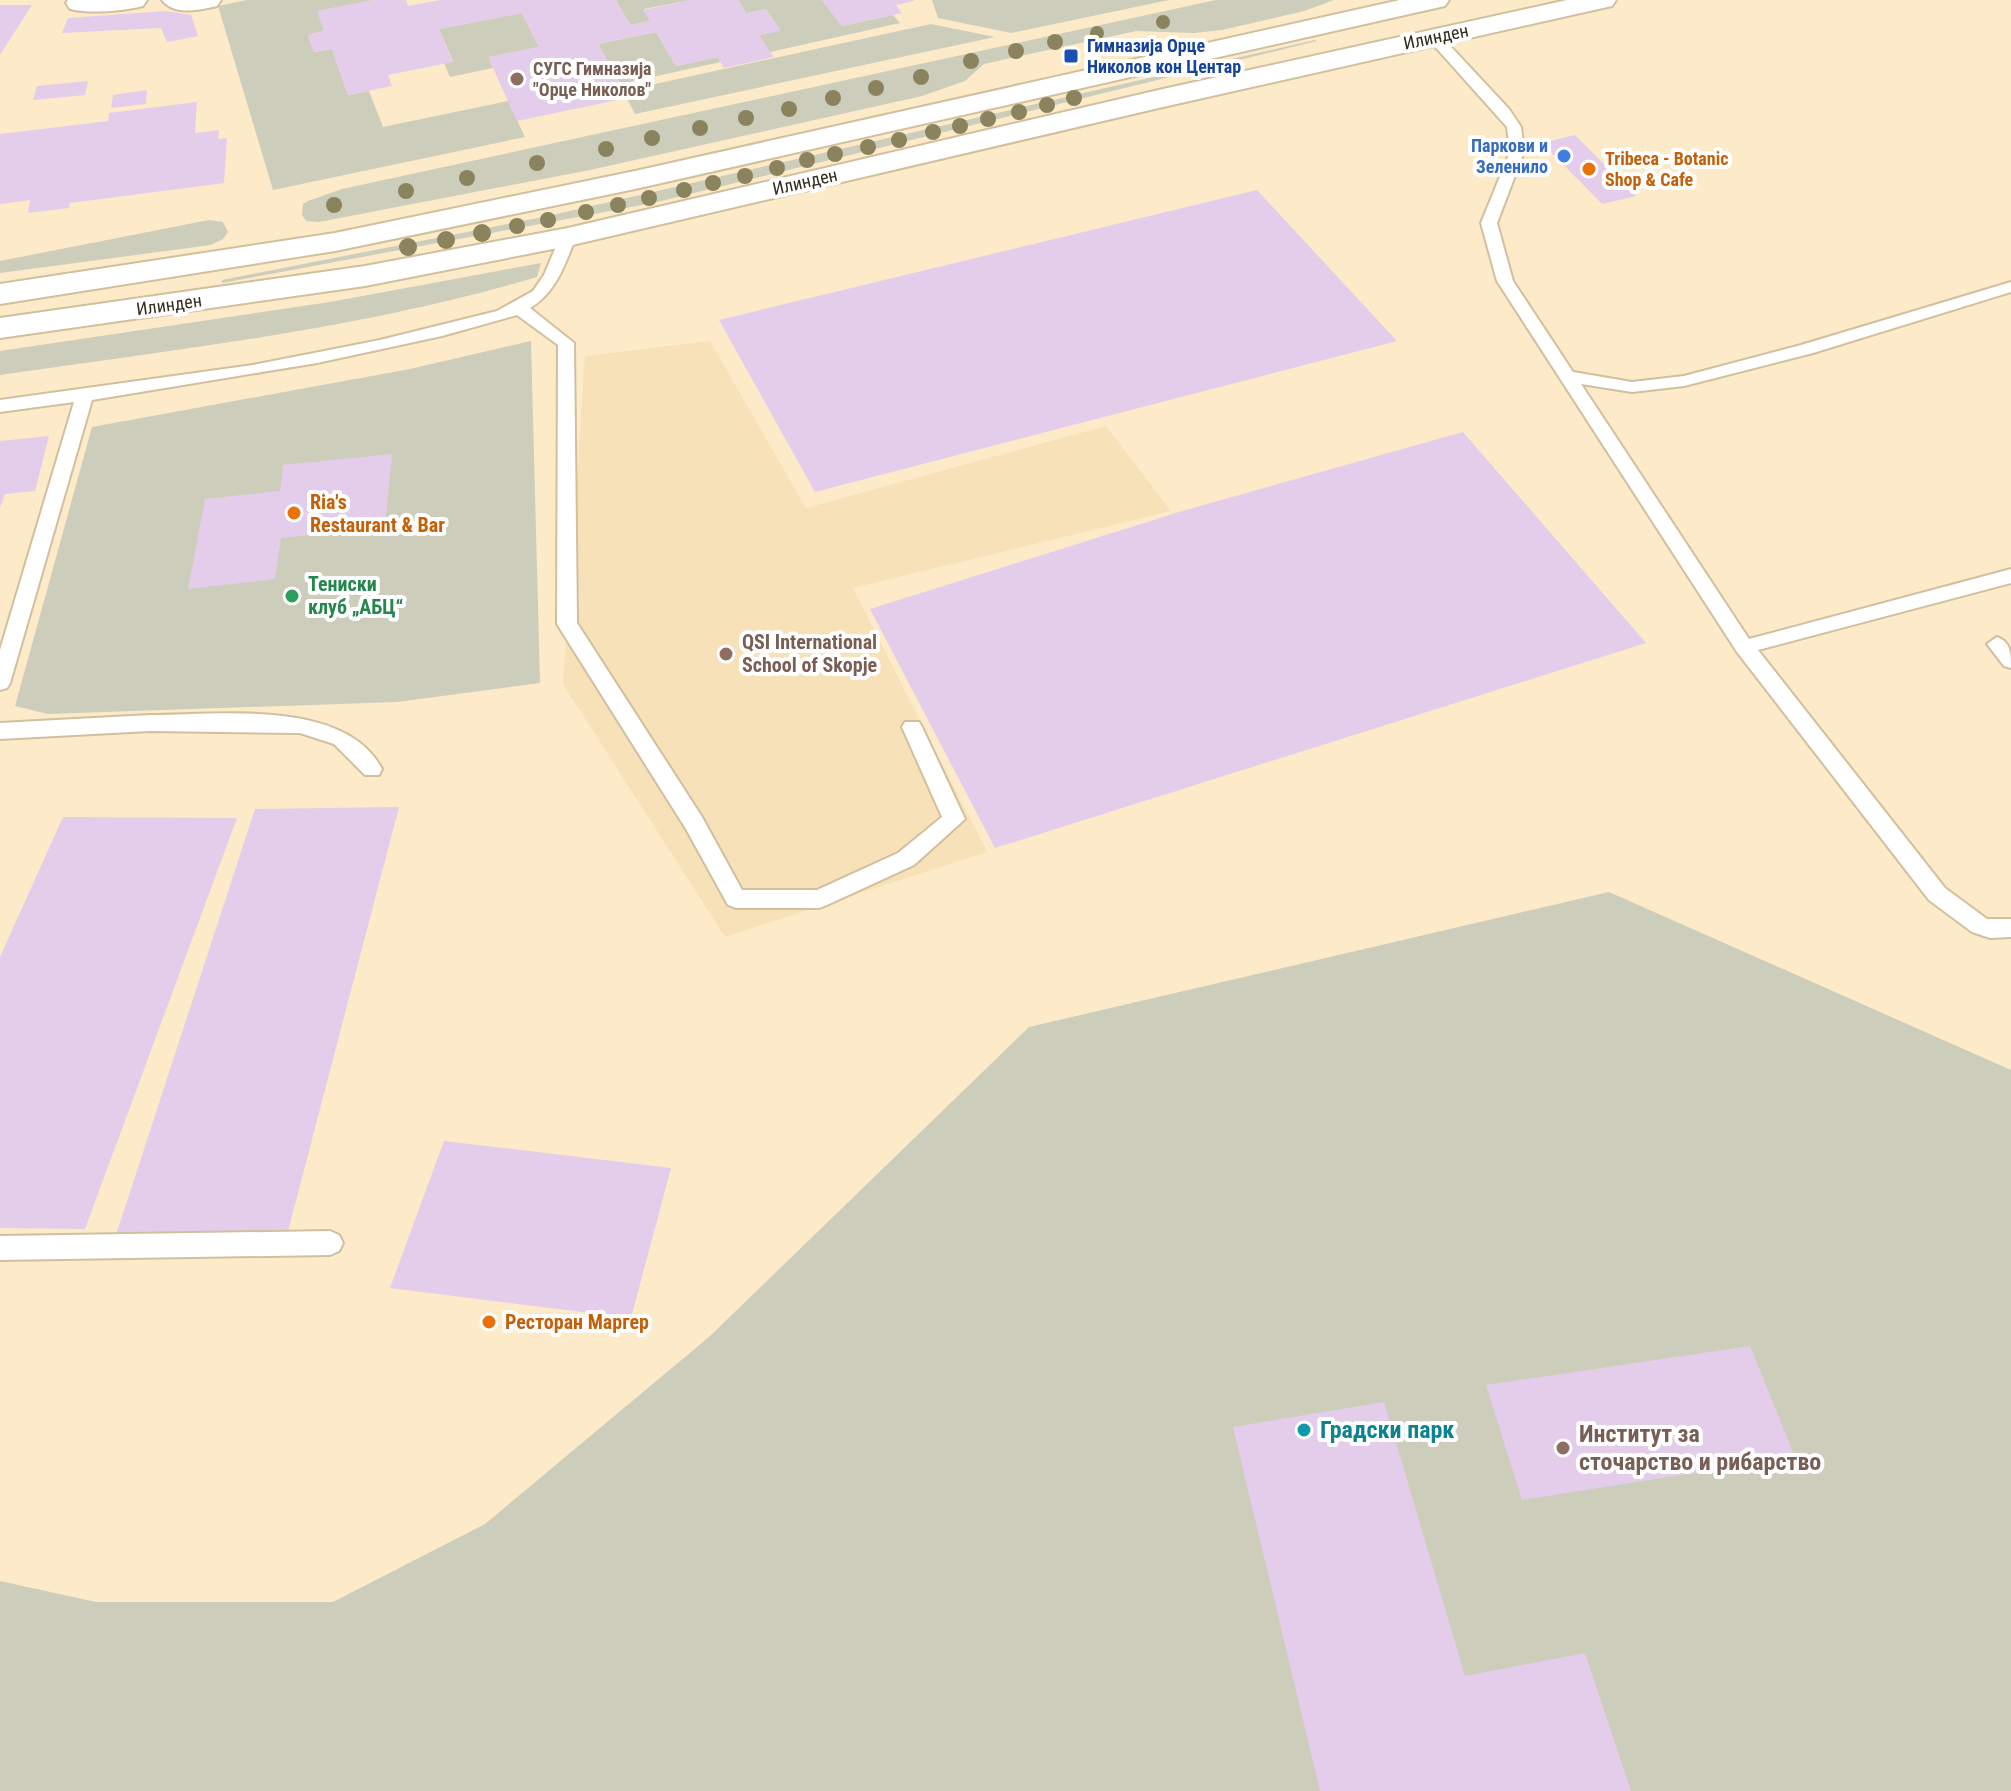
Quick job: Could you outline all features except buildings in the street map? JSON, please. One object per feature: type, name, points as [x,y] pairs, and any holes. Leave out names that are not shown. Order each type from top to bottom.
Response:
[{"type":"street","points":[[79,3],[134,0]]},
{"type":"street","points":[[175,0],[185,3],[208,0]]},
{"type":"street","name":"Илинден","points":[[0,328],[365,276],[568,237],[1603,0]]},
{"type":"street","points":[[1415,2],[1435,38]]},
{"type":"street","name":"Илинден","points":[[0,294],[335,242],[635,180],[1415,2]]},
{"type":"lane","points":[[1435,38],[1504,112],[1514,127],[1517,152],[1489,223],[1505,281],[1744,647],[1937,894],[1973,924],[1999,932],[2011,928]]},
{"type":"lane","points":[[0,406],[317,356],[475,323],[520,309],[544,292],[568,237]]},
{"type":"lane","points":[[1570,377],[1632,387],[1684,381],[1807,349],[2011,287]]},
{"type":"lane","points":[[520,309],[566,343],[567,624],[694,823],[736,899],[819,899],[906,859],[954,819],[912,727]]},
{"type":"lane","points":[[0,683],[85,394]]},
{"type":"lane","points":[[1744,647],[2011,576]]},
{"type":"lane","points":[[1997,644],[2011,661]]},
{"type":"lane","points":[[0,731],[143,722],[300,725],[324,729],[344,738],[372,769]]},
{"type":"lane","points":[[0,1248],[330,1243]]},
{"type":"shaded area","name":"QSI International School of Skopje","points":[[710,341],[806,508],[1106,426],[1171,511],[853,588],[987,852],[725,937],[563,684],[585,356]]},
{"type":"green space","points":[[247,0],[374,0],[318,11],[324,31],[308,35],[314,52],[332,49],[348,95],[369,91],[383,127],[508,101],[525,137],[273,190],[218,6]]},
{"type":"green space","points":[[616,0],[691,0],[644,9],[650,21],[630,25]]},
{"type":"green space","points":[[738,0],[822,0],[842,26],[893,15],[900,23],[770,52],[759,35],[780,30],[766,9],[746,13]]},
{"type":"green space","points":[[932,0],[1169,0],[1011,33],[938,18]]},
{"type":"green space","points":[[1216,0],[1334,0],[1304,11],[1222,30],[1194,33],[1136,31],[984,64],[965,81],[922,96],[590,170],[319,222],[306,221],[302,215],[303,204],[342,189]]},
{"type":"green space","points":[[522,13],[539,47],[489,57],[493,68],[450,77],[444,63],[453,61],[439,29]]},
{"type":"green space","points":[[931,24],[995,37],[635,114],[623,91]]},
{"type":"green space","points":[[656,32],[676,66],[718,57],[721,62],[620,84],[598,44]]},
{"type":"green space","points":[[1315,40],[653,203],[222,283],[222,280],[548,216]]},
{"type":"green space","points":[[209,220],[223,222],[228,232],[223,239],[211,245],[0,273],[0,261]]},
{"type":"green space","points":[[541,263],[537,277],[405,311],[270,336],[0,375],[0,351],[330,302]]},
{"type":"green space","name":"Тениски клуб „АБЦ“","points":[[531,341],[540,683],[397,702],[48,714],[15,706],[92,427],[410,369]]},
{"type":"green space","name":"Градски парк","points":[[1609,892],[2011,1070],[2011,1791],[0,1791],[0,1581],[96,1602],[333,1602],[485,1524],[709,1337],[1029,1027]]},
{"type":"place","name":"Гимназија Орце Николов кон Центар","points":[[1071,56]]},
{"type":"place","name":"СУГС Гимназија \"Орце Николов\"","points":[[517,79]]},
{"type":"place","name":"Паркови и Зеленило","points":[[1564,156]]},
{"type":"place","name":"Tribeca - Botanic Shop & Cafe","points":[[1589,169]]},
{"type":"place","name":"Ria's Restaurant & Bar","points":[[294,513]]},
{"type":"place","name":"Тениски клуб „АБЦ“","points":[[292,596]]},
{"type":"place","name":"QSI International School of Skopje","points":[[726,654]]},
{"type":"place","name":"Ресторан Маргер","points":[[489,1322]]},
{"type":"place","name":"Градски парк","points":[[1304,1430]]},
{"type":"place","name":"Институт за сточарство и рибарство","points":[[1563,1448]]}]
